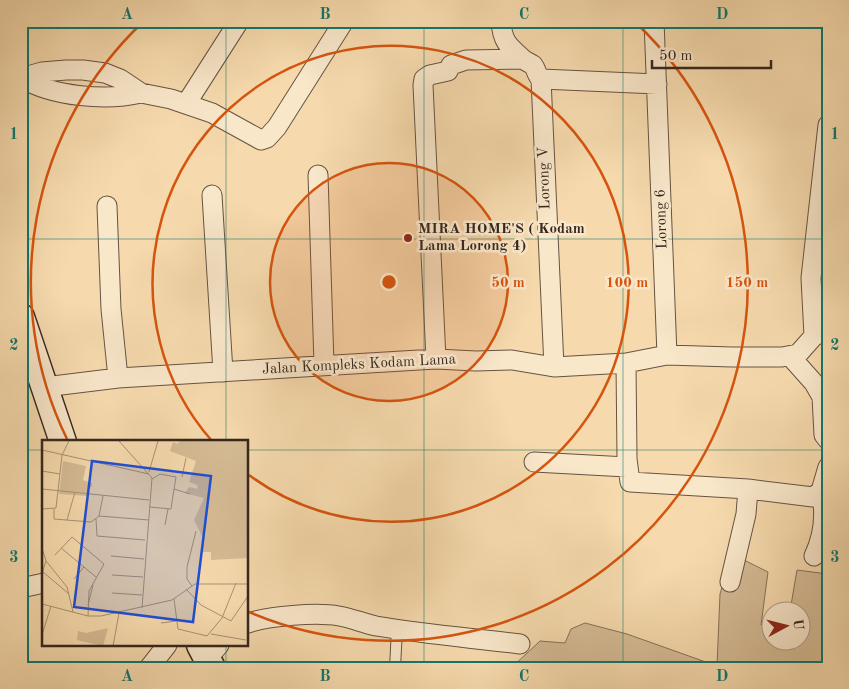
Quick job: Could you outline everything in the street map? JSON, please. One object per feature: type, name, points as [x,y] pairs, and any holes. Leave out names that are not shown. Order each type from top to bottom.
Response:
[{"type":"main road","points":[[21,317],[63,440]]},
{"type":"street","points":[[22,78],[42,72],[83,70],[105,73],[142,93],[186,104],[212,113],[256,139],[261,140],[267,138],[277,127],[344,21]]},
{"type":"street","points":[[501,21],[502,35],[507,44],[532,65],[536,75],[541,79],[657,84]]},
{"type":"street","name":"Lorong 6","points":[[654,21],[667,355]]},
{"type":"street","points":[[186,104],[234,23]]},
{"type":"street","points":[[436,359],[424,79],[430,75],[448,71],[451,65],[466,60],[523,59]]},
{"type":"street","points":[[22,78],[38,87],[58,92],[118,98],[142,93]]},
{"type":"street","name":"Lorong V","points":[[541,79],[554,367]]},
{"type":"street","points":[[828,125],[811,278],[824,332],[798,354],[790,356],[814,383],[822,398],[824,435],[828,440]]},
{"type":"street","points":[[318,175],[324,364]]},
{"type":"street","points":[[212,195],[222,372]]},
{"type":"street","points":[[107,206],[111,309],[118,378]]},
{"type":"street","name":"Jalan Kompleks Kodam Lama","points":[[45,387],[118,378],[324,364],[436,359],[512,360],[554,367],[626,363],[667,355],[762,358],[790,356]]},
{"type":"street","points":[[626,363],[627,467],[630,482],[635,484],[748,489],[813,496],[821,491]]},
{"type":"street","points":[[534,462],[627,467]]},
{"type":"street","points":[[814,556],[826,523],[821,491],[828,467]]},
{"type":"street","points":[[730,582],[746,514],[748,489]]},
{"type":"street","points":[[21,588],[42,583]]},
{"type":"street","points":[[249,623],[301,616],[337,616],[374,626],[520,644]]},
{"type":"street","points":[[148,668],[166,646]]},
{"type":"lane","points":[[395,668],[397,628]]},
{"type":"shaded area","points":[[732,554],[768,572],[764,602],[762,602],[762,652],[812,652],[812,602],[792,602],[797,570],[828,574],[828,668],[511,668],[540,641],[565,643],[571,629],[585,623],[627,634],[717,666],[720,594]]},
{"type":"place","name":"MIRA HOME'S ( Kodam Lama Lorong 4)","points":[[408,238]]}]
